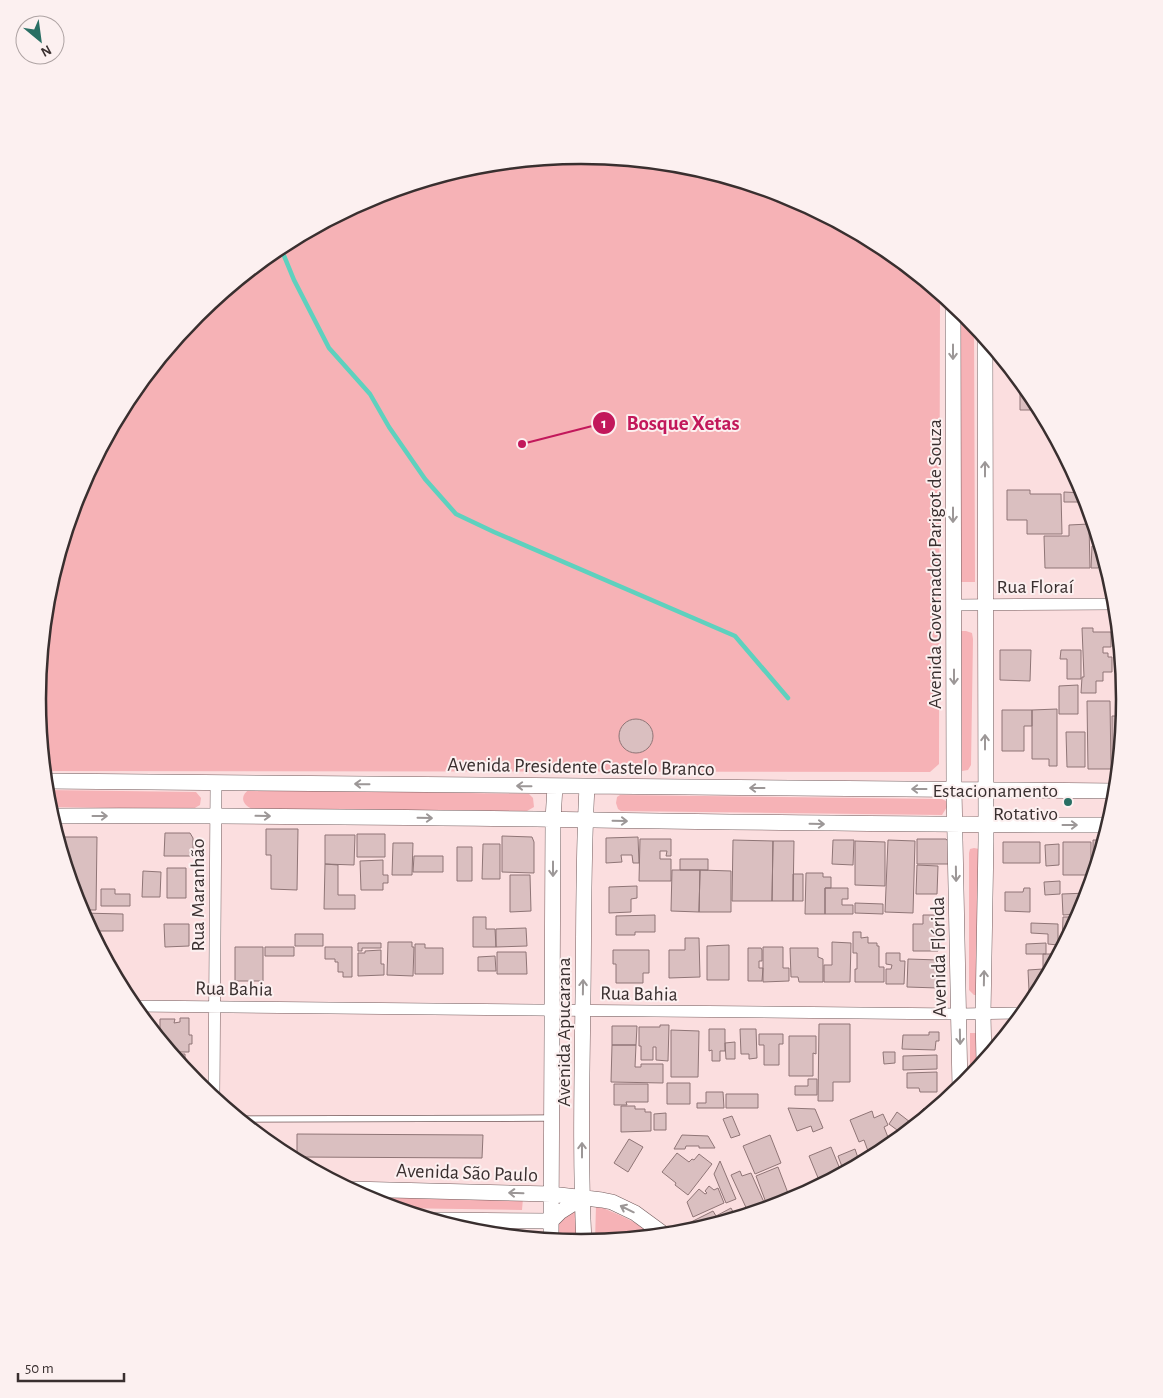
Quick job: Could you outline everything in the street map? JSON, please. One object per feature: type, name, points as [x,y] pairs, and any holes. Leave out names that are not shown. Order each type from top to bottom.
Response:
[{"type":"street","name":"Avenida Governador Parigot de Souza","points":[[953,315],[955,825]]},
{"type":"street","points":[[984,1052],[986,825],[985,347]]},
{"type":"street","name":"Rua Floraí","points":[[953,604],[1108,604]]},
{"type":"street","name":"Avenida Presidente Castelo Branco","points":[[53,781],[1108,791]]},
{"type":"street","name":"Rua Maranhão","points":[[214,1087],[216,783]]},
{"type":"street","name":"Avenida Apucarana","points":[[550,1233],[553,820],[555,786]]},
{"type":"street","name":"Avenida Apucarana","points":[[584,1234],[582,1198],[583,1011],[587,787]]},
{"type":"street","points":[[60,816],[216,815],[585,821],[1102,825]]},
{"type":"street","name":"Avenida Flórida","points":[[955,825],[960,1077]]},
{"type":"street","name":"Rua Bahia","points":[[143,1006],[553,1011],[1015,1013]]},
{"type":"street","name":"Avenida São Paulo","points":[[367,1189],[552,1194],[612,1202],[646,1220],[657,1229]]},
{"type":"street","points":[[461,1220],[551,1221],[560,1212],[582,1198]]},
{"type":"lane","points":[[250,1119],[552,1118]]},
{"type":"shaded area","points":[[546,165],[617,165],[651,168],[720,182],[786,204],[849,235],[907,274],[940,303],[939,764],[930,772],[51,771],[47,734],[47,664],[51,629],[64,560],[87,494],[101,462],[136,402],[157,373],[179,346],[229,297],[256,274],[314,235],[377,204],[409,192],[477,174],[512,168]]},
{"type":"shaded area","points":[[959,320],[974,336],[975,582],[959,582]]},
{"type":"shaded area","points":[[961,631],[972,633],[973,639],[971,765],[968,770],[962,771],[958,768]]},
{"type":"shaded area","points":[[250,789],[529,794],[533,798],[534,807],[527,811],[252,809],[246,805],[243,799]]},
{"type":"shaded area","points":[[55,790],[196,792],[201,798],[200,805],[193,809],[58,807]]},
{"type":"shaded area","points":[[620,795],[942,799],[946,801],[947,807],[942,815],[621,811],[616,803],[617,797]]},
{"type":"shaded area","points":[[970,849],[979,849],[976,995],[969,990],[969,853]]},
{"type":"shaded area","points":[[970,1033],[980,1033],[980,1056],[970,1067]]},
{"type":"shaded area","points":[[383,1196],[523,1198],[522,1210],[417,1208]]},
{"type":"shaded area","points":[[596,1205],[635,1222],[648,1230],[617,1233],[595,1234]]},
{"type":"shaded area","points":[[586,1207],[582,1234],[556,1233],[557,1225],[570,1212]]},
{"type":"building","points":[[1020,392],[1032,410],[1020,410]]},
{"type":"building","points":[[1007,490],[1030,490],[1030,494],[1061,494],[1062,534],[1027,534],[1027,520],[1007,520]]},
{"type":"building","points":[[1064,492],[1075,493],[1079,502],[1064,502]]},
{"type":"building","points":[[1087,524],[1089,530],[1090,568],[1045,568],[1044,536],[1069,536],[1069,525]]},
{"type":"building","points":[[1092,546],[1094,546],[1099,560],[1100,565],[1098,568],[1091,568]]},
{"type":"building","points":[[1082,628],[1093,628],[1093,632],[1111,632],[1111,647],[1103,647],[1103,653],[1108,653],[1108,657],[1112,657],[1112,672],[1103,672],[1103,681],[1096,681],[1096,693],[1081,693],[1082,677],[1084,677]]},
{"type":"building","points":[[1000,650],[1031,650],[1030,681],[1000,680]]},
{"type":"building","points":[[1061,650],[1081,650],[1081,679],[1067,679],[1067,659],[1060,659]]},
{"type":"building","points":[[1078,685],[1078,714],[1059,714],[1059,686]]},
{"type":"building","points":[[1087,701],[1110,701],[1111,769],[1088,769]]},
{"type":"building","points":[[1057,709],[1057,766],[1049,766],[1049,759],[1032,759],[1032,710]]},
{"type":"building","points":[[1002,710],[1032,710],[1032,726],[1024,726],[1024,751],[1002,751]]},
{"type":"building","points":[[1112,716],[1117,716],[1116,734],[1112,769]]},
{"type":"building","points":[[636,719],[643,720],[648,724],[652,729],[652,743],[648,748],[643,752],[636,753],[629,752],[624,748],[620,743],[619,736],[620,729],[624,724],[629,720]]},
{"type":"building","points":[[1066,732],[1085,732],[1085,767],[1067,767]]},
{"type":"building","points":[[266,829],[298,829],[297,890],[271,889],[271,855],[266,855]]},
{"type":"building","points":[[165,833],[190,833],[193,838],[193,856],[164,856]]},
{"type":"building","points":[[357,834],[385,834],[385,857],[357,857]]},
{"type":"building","points":[[325,835],[355,835],[354,865],[325,864]]},
{"type":"building","points":[[502,836],[532,837],[534,842],[534,873],[502,872]]},
{"type":"building","points":[[64,837],[97,837],[96,910],[90,910]]},
{"type":"building","points":[[638,837],[639,863],[633,863],[632,855],[621,855],[622,862],[606,863],[606,838]]},
{"type":"building","points":[[640,839],[671,839],[671,856],[666,856],[667,851],[660,851],[660,859],[671,859],[671,881],[639,881]]},
{"type":"building","points":[[917,839],[946,839],[952,846],[951,864],[917,864]]},
{"type":"building","points":[[733,840],[773,841],[772,901],[732,901]]},
{"type":"building","points":[[833,840],[854,840],[853,865],[832,864]]},
{"type":"building","points":[[888,840],[915,841],[913,913],[885,912]]},
{"type":"building","points":[[1093,840],[1098,840],[1093,856]]},
{"type":"building","points":[[773,841],[794,841],[793,901],[772,901]]},
{"type":"building","points":[[855,841],[885,842],[885,886],[855,885]]},
{"type":"building","points":[[1003,842],[1040,842],[1040,863],[1003,863]]},
{"type":"building","points":[[1063,842],[1091,842],[1091,862],[1087,875],[1063,875]]},
{"type":"building","points":[[393,843],[413,843],[412,875],[392,875]]},
{"type":"building","points":[[483,844],[500,844],[500,879],[482,879]]},
{"type":"building","points":[[1059,844],[1059,865],[1046,866],[1045,845]]},
{"type":"building","points":[[457,847],[472,847],[472,881],[457,881]]},
{"type":"building","points":[[414,856],[443,856],[443,872],[413,872]]},
{"type":"building","points":[[680,859],[708,859],[708,870],[680,870]]},
{"type":"building","points":[[383,860],[383,875],[388,875],[388,883],[383,883],[383,890],[361,890],[360,861]]},
{"type":"building","points":[[325,864],[338,865],[338,895],[355,895],[355,909],[324,909]]},
{"type":"building","points":[[917,865],[938,866],[937,894],[916,894]]},
{"type":"building","points":[[167,868],[186,868],[186,898],[167,898]]},
{"type":"building","points":[[672,870],[700,870],[699,912],[671,911]]},
{"type":"building","points":[[700,870],[731,871],[731,912],[699,912]]},
{"type":"building","points":[[143,871],[161,872],[160,897],[142,897]]},
{"type":"building","points":[[806,873],[823,873],[823,877],[831,877],[831,888],[825,888],[825,914],[805,914]]},
{"type":"building","points":[[793,874],[803,874],[803,901],[793,901]]},
{"type":"building","points":[[510,875],[530,875],[531,911],[510,912]]},
{"type":"building","points":[[1060,881],[1060,894],[1045,895],[1044,882]]},
{"type":"building","points":[[637,886],[637,898],[631,899],[631,912],[609,913],[609,887]]},
{"type":"building","points":[[825,888],[848,888],[848,899],[842,899],[842,905],[853,905],[853,914],[825,914]]},
{"type":"building","points":[[1024,888],[1030,888],[1030,912],[1005,911],[1005,892],[1023,892]]},
{"type":"building","points":[[101,889],[115,889],[115,894],[130,894],[130,906],[101,906]]},
{"type":"building","points":[[1080,893],[1071,915],[1063,915],[1062,894]]},
{"type":"building","points":[[855,903],[883,904],[883,914],[855,913]]},
{"type":"building","points":[[91,913],[123,914],[123,931],[99,931]]},
{"type":"building","points":[[655,915],[655,932],[635,932],[635,935],[616,935],[616,916]]},
{"type":"building","points":[[923,915],[939,915],[938,951],[913,951],[913,924],[923,924]]},
{"type":"building","points":[[473,917],[486,917],[486,929],[495,929],[496,947],[473,947]]},
{"type":"building","points":[[1063,917],[1070,917],[1062,935]]},
{"type":"building","points":[[1031,923],[1058,924],[1058,943],[1057,945],[1048,944],[1048,934],[1031,933]]},
{"type":"building","points":[[164,924],[189,924],[189,946],[165,947]]},
{"type":"building","points":[[526,928],[527,946],[496,947],[496,929]]},
{"type":"building","points":[[853,932],[861,932],[861,938],[868,937],[868,943],[877,943],[877,946],[879,946],[879,967],[884,967],[884,982],[855,982],[857,953],[853,953]]},
{"type":"building","points":[[295,934],[323,934],[323,946],[295,946]]},
{"type":"building","points":[[685,938],[699,938],[700,977],[669,978],[669,950],[685,950]]},
{"type":"building","points":[[388,942],[412,942],[412,947],[414,947],[413,976],[387,975]]},
{"type":"building","points":[[832,942],[851,943],[850,982],[824,982],[824,965],[832,965]]},
{"type":"building","points":[[358,943],[381,943],[381,948],[362,948],[362,951],[358,951]]},
{"type":"building","points":[[1046,943],[1046,954],[1026,954],[1026,944]]},
{"type":"building","points":[[415,944],[425,944],[425,948],[443,948],[443,974],[415,974]]},
{"type":"building","points":[[729,945],[729,980],[707,980],[707,946]]},
{"type":"building","points":[[235,947],[263,947],[263,981],[235,981]]},
{"type":"building","points":[[265,947],[294,947],[294,956],[265,956]]},
{"type":"building","points":[[325,947],[352,947],[352,977],[343,977],[343,972],[338,972],[338,962],[335,962],[335,959],[325,959]]},
{"type":"building","points":[[763,947],[783,947],[783,968],[789,968],[789,981],[763,982]]},
{"type":"building","points":[[748,948],[761,948],[762,950],[762,961],[759,961],[759,968],[763,968],[762,981],[748,981]]},
{"type":"building","points":[[790,948],[818,948],[818,957],[823,959],[823,982],[799,982],[798,977],[791,977]]},
{"type":"building","points":[[381,950],[381,964],[384,964],[384,975],[358,976],[358,953]]},
{"type":"building","points":[[613,950],[649,950],[649,973],[643,973],[643,983],[616,983],[616,964],[613,964]]},
{"type":"building","points":[[497,952],[526,952],[527,974],[497,974]]},
{"type":"building","points":[[886,953],[900,953],[900,961],[905,961],[904,984],[886,984],[886,969],[891,969],[892,965],[886,964]]},
{"type":"building","points":[[1043,954],[1052,954],[1030,991],[1029,991],[1028,970],[1043,969]]},
{"type":"building","points":[[495,956],[496,971],[478,971],[478,957]]},
{"type":"building","points":[[908,959],[939,960],[938,988],[907,987]]},
{"type":"building","points":[[180,1018],[189,1018],[189,1035],[192,1035],[192,1044],[189,1044],[189,1052],[179,1052],[160,1029],[160,1019],[175,1019],[174,1023],[180,1022]]},
{"type":"building","points":[[819,1024],[850,1024],[850,1082],[833,1082],[833,1101],[818,1101]]},
{"type":"building","points":[[660,1025],[669,1025],[668,1061],[656,1060],[656,1047],[653,1047],[653,1060],[641,1060],[639,1027],[660,1027]]},
{"type":"building","points":[[612,1026],[637,1026],[636,1045],[612,1045]]},
{"type":"building","points":[[709,1029],[725,1029],[725,1051],[720,1051],[720,1061],[712,1061],[712,1050],[709,1051]]},
{"type":"building","points":[[740,1029],[756,1029],[757,1058],[749,1059],[749,1054],[741,1054]]},
{"type":"building","points":[[671,1030],[699,1031],[698,1077],[671,1077]]},
{"type":"building","points":[[929,1032],[939,1032],[939,1041],[936,1041],[935,1050],[902,1049],[903,1035],[929,1035]]},
{"type":"building","points":[[759,1034],[783,1034],[783,1044],[779,1044],[779,1065],[764,1065],[764,1045],[759,1045]]},
{"type":"building","points":[[789,1036],[816,1036],[816,1054],[813,1053],[813,1076],[789,1076]]},
{"type":"building","points":[[735,1042],[735,1059],[726,1059],[725,1043]]},
{"type":"building","points":[[612,1045],[636,1045],[635,1067],[641,1067],[641,1064],[663,1064],[663,1083],[611,1082]]},
{"type":"building","points":[[883,1052],[895,1052],[895,1063],[884,1064]]},
{"type":"building","points":[[937,1055],[937,1069],[903,1070],[903,1056]]},
{"type":"building","points":[[937,1072],[937,1092],[920,1092],[919,1088],[907,1088],[907,1073]]},
{"type":"building","points":[[808,1079],[817,1079],[817,1095],[795,1095],[795,1086],[808,1086]]},
{"type":"building","points":[[667,1083],[690,1083],[690,1104],[667,1104]]},
{"type":"building","points":[[614,1084],[648,1084],[648,1102],[626,1102],[627,1105],[614,1105]]},
{"type":"building","points":[[706,1092],[723,1092],[724,1108],[697,1108],[697,1103],[706,1103]]},
{"type":"building","points":[[726,1094],[758,1094],[758,1108],[726,1108]]},
{"type":"building","points":[[621,1106],[635,1106],[635,1109],[645,1109],[645,1112],[651,1112],[651,1131],[621,1132]]},
{"type":"building","points":[[788,1108],[815,1109],[823,1128],[813,1132],[811,1126],[797,1131]]},
{"type":"building","points":[[872,1111],[874,1118],[883,1114],[888,1125],[884,1127],[888,1138],[868,1151],[864,1140],[859,1142],[850,1120]]},
{"type":"building","points":[[897,1112],[910,1122],[896,1132],[897,1130],[889,1124]]},
{"type":"building","points":[[666,1113],[666,1130],[654,1130],[654,1114]]},
{"type":"building","points":[[732,1116],[740,1135],[731,1138],[723,1119]]},
{"type":"building","points":[[297,1134],[483,1135],[482,1158],[305,1157],[297,1152]]},
{"type":"building","points":[[682,1135],[708,1136],[715,1148],[686,1146],[685,1149],[674,1149]]},
{"type":"building","points":[[770,1135],[781,1163],[755,1174],[743,1146]]},
{"type":"building","points":[[629,1139],[643,1147],[628,1172],[614,1163]]},
{"type":"building","points":[[831,1147],[840,1168],[818,1179],[809,1156]]},
{"type":"building","points":[[855,1149],[858,1157],[842,1167],[838,1156]]},
{"type":"building","points":[[677,1153],[689,1162],[692,1159],[694,1160],[699,1154],[712,1164],[688,1195],[662,1172]]},
{"type":"building","points":[[720,1161],[736,1199],[726,1203],[714,1174]]},
{"type":"building","points":[[778,1167],[788,1193],[766,1202],[756,1176]]},
{"type":"building","points":[[740,1171],[742,1176],[751,1173],[764,1202],[746,1208],[731,1175]]},
{"type":"building","points":[[709,1186],[714,1190],[718,1188],[724,1203],[693,1217],[687,1202],[699,1189],[705,1194],[707,1193],[705,1191]]},
{"type":"building","points":[[731,1208],[733,1212],[688,1224],[713,1211],[716,1216]]},
{"type":"waterway","points":[[283,254],[294,280],[329,348],[370,394],[389,427],[425,479],[456,514],[735,636],[788,698]]},
{"type":"place","name":"Bosque Xetas","points":[[522,444]]},
{"type":"place","name":"Estacionamento Rotativo","points":[[1068,802]]}]
